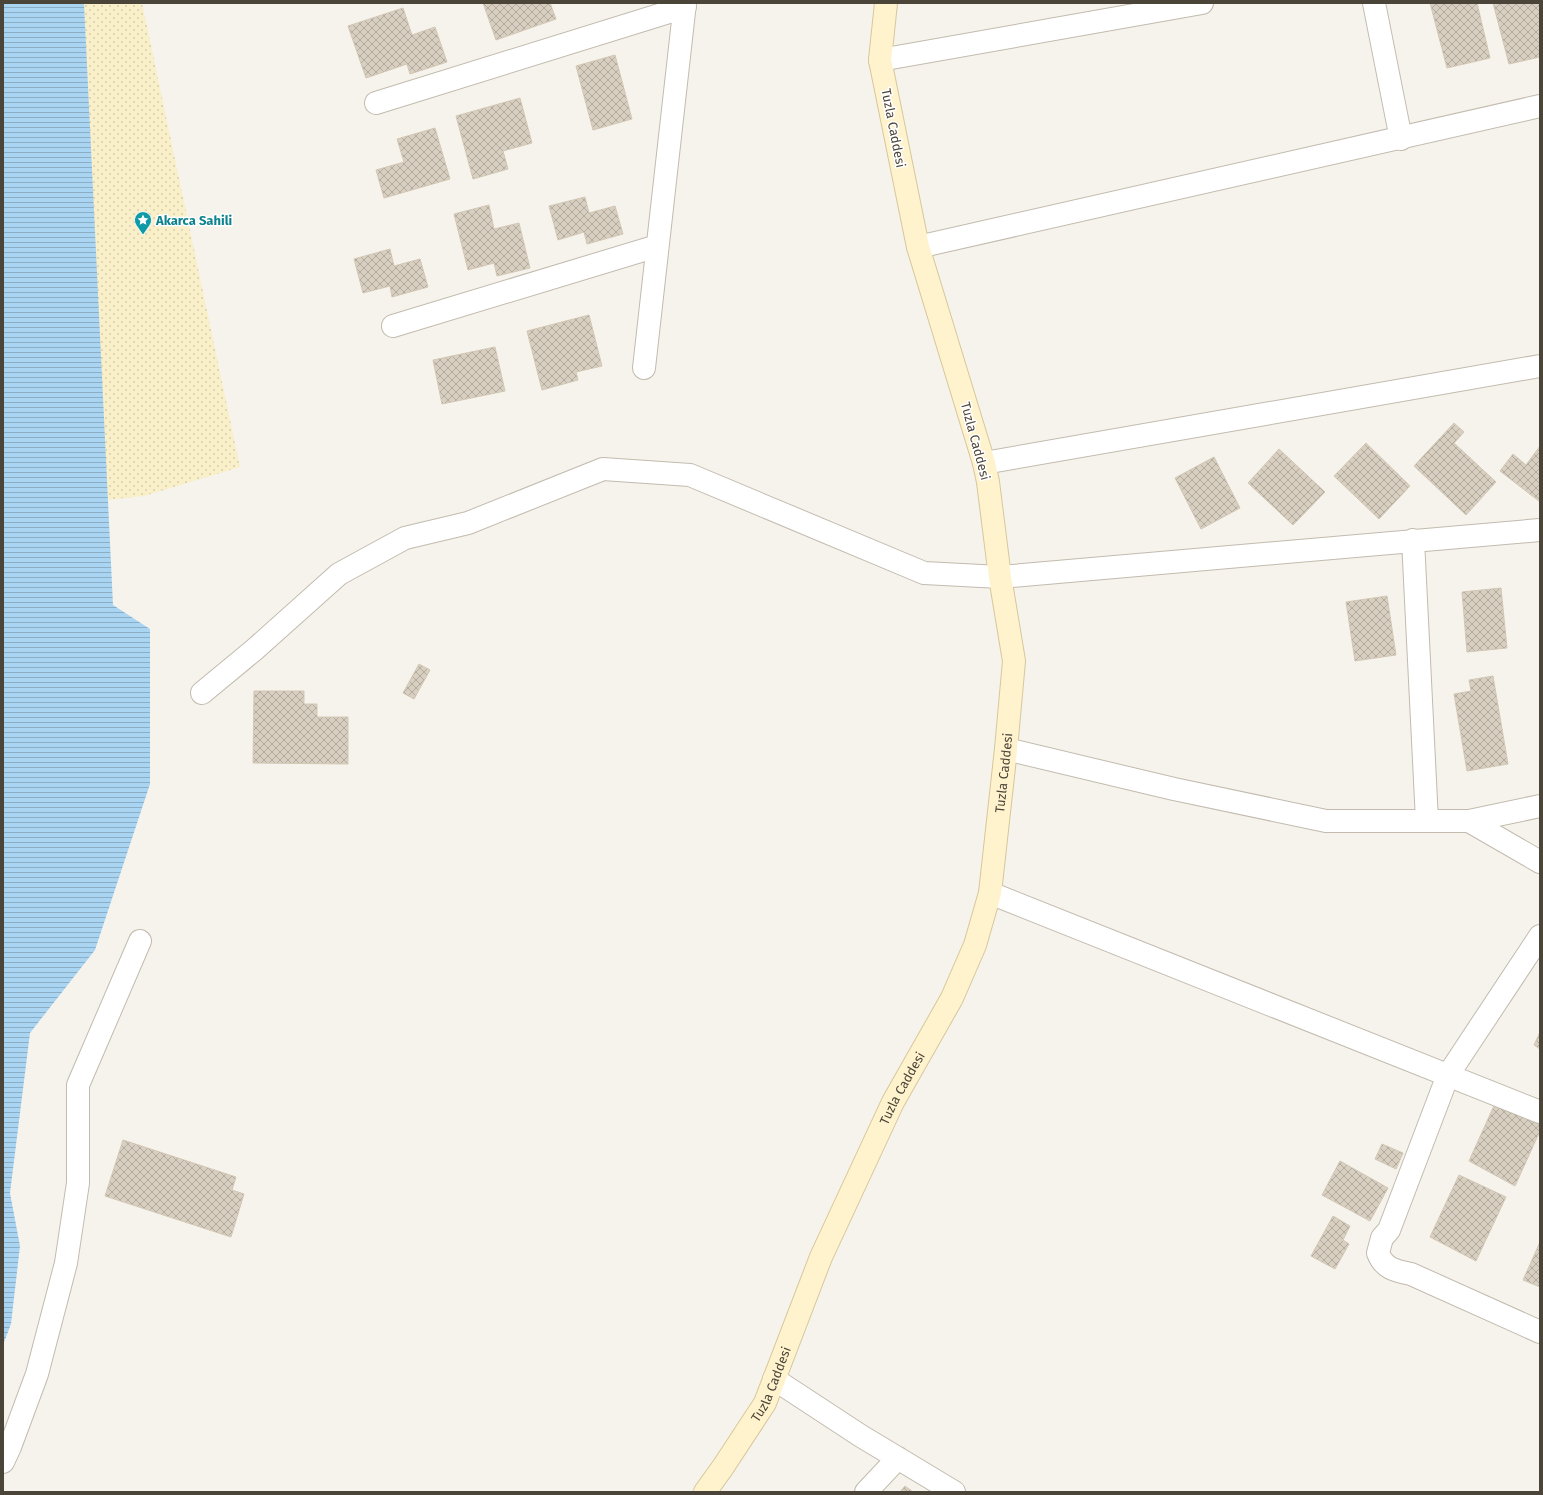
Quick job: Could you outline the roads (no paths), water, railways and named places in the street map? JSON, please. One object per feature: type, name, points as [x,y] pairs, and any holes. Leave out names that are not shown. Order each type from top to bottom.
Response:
[{"type":"main road","name":"Tuzla Caddesi","points":[[705,1492],[765,1403],[821,1257],[893,1102],[955,991],[975,945],[990,893],[1006,750],[1014,660],[1000,577],[988,482],[984,463],[918,247],[880,60],[886,3]]},
{"type":"street","points":[[880,60],[1202,3]]},
{"type":"street","points":[[1374,3],[1401,139]]},
{"type":"street","points":[[376,103],[685,5],[644,368]]},
{"type":"street","points":[[918,247],[1401,139],[1540,106]]},
{"type":"street","points":[[394,326],[658,246]]},
{"type":"street","points":[[984,463],[1540,366]]},
{"type":"street","points":[[202,693],[254,650],[339,574],[405,538],[468,523],[603,469],[690,475],[924,573],[1000,577],[1540,530]]},
{"type":"street","points":[[1413,540],[1427,821]]},
{"type":"street","points":[[1006,750],[1326,822],[1469,821],[1540,806]]},
{"type":"street","points":[[1469,821],[1540,862]]},
{"type":"street","points":[[990,893],[1540,1112]]},
{"type":"street","points":[[1540,936],[1448,1075],[1390,1230],[1382,1238],[1378,1254],[1381,1262],[1396,1272],[1411,1274],[1540,1332]]},
{"type":"street","points":[[3,1462],[36,1374],[66,1263],[78,1183],[78,1085],[140,941]]},
{"type":"street","points":[[774,1379],[954,1492]]},
{"type":"street","points":[[866,1492],[898,1458]]},
{"type":"water","points":[[3,3],[84,3],[113,605],[150,629],[150,784],[95,950],[30,1033],[10,1193],[20,1246],[11,1324],[3,1345]]},
{"type":"place","name":"Akarca Sahili","points":[[143,235]]}]
